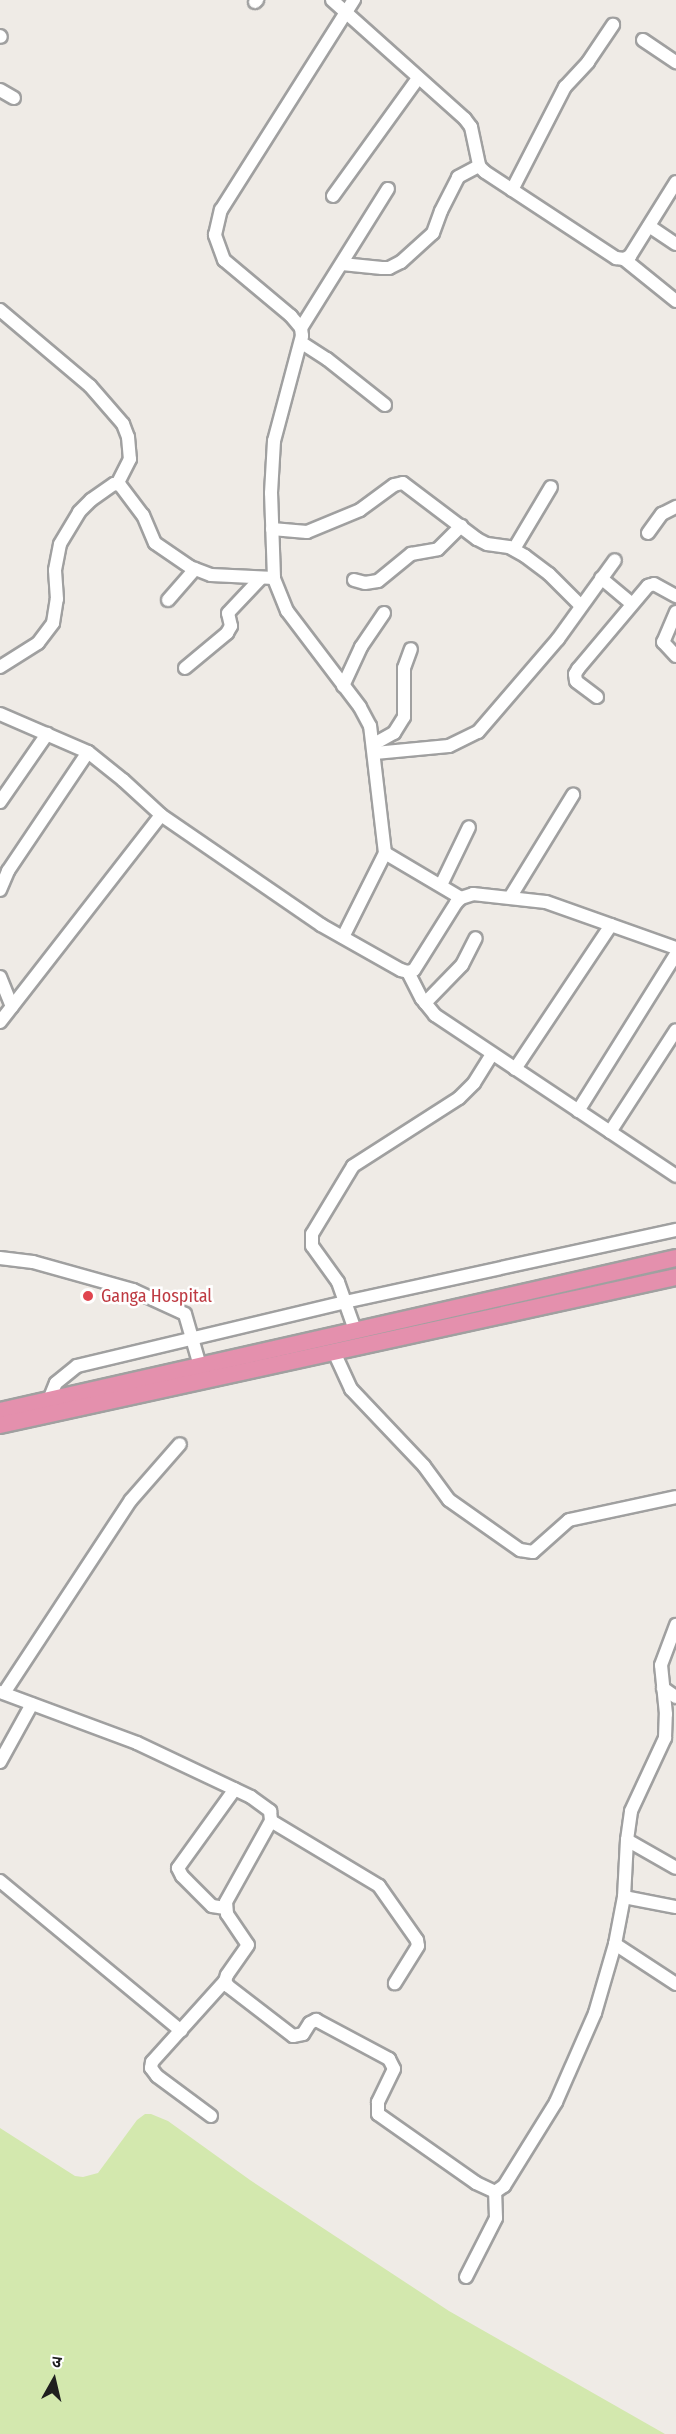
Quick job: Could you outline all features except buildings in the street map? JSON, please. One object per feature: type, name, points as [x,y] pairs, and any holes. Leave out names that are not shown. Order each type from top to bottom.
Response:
[{"type":"highway","points":[[0,1411],[676,1258]]},
{"type":"highway","points":[[0,1425],[676,1277]]},
{"type":"street","points":[[332,0],[471,127],[479,166],[616,258],[624,259],[676,301]]},
{"type":"street","points":[[343,937],[385,853],[374,748],[366,717],[287,611],[274,578],[272,529],[274,441],[302,343],[301,328],[291,316],[224,260],[216,242],[216,224],[222,210],[354,0]]},
{"type":"street","points":[[512,190],[565,87],[584,67],[613,25]]},
{"type":"street","points":[[643,40],[676,62]]},
{"type":"street","points":[[333,196],[418,78]]},
{"type":"street","points":[[0,90],[14,98]]},
{"type":"street","points":[[342,264],[389,268],[401,261],[433,233],[458,177],[479,166]]},
{"type":"street","points":[[624,259],[630,256],[676,182]]},
{"type":"street","points":[[301,328],[388,189]]},
{"type":"street","points":[[649,226],[676,244]]},
{"type":"street","points":[[0,310],[90,386],[123,424],[128,437],[130,459],[117,484],[91,500],[66,531],[56,561],[57,608],[53,622],[38,643],[0,667]]},
{"type":"street","points":[[302,343],[327,359],[385,405]]},
{"type":"street","points":[[272,529],[307,532],[360,510],[399,483],[407,486],[487,544],[514,549],[549,574],[581,606]]},
{"type":"street","points":[[117,484],[145,519],[155,543],[195,569],[211,575],[274,578]]},
{"type":"street","points":[[514,549],[551,487]]},
{"type":"street","points":[[648,533],[662,514],[676,507]]},
{"type":"street","points":[[354,580],[365,583],[378,581],[411,554],[438,549],[461,526]]},
{"type":"street","points":[[374,748],[449,746],[478,732],[558,639],[615,560]]},
{"type":"street","points":[[168,600],[195,569]]},
{"type":"street","points":[[185,668],[226,633],[231,626],[228,613],[261,578]]},
{"type":"street","points":[[601,578],[632,604]]},
{"type":"street","points":[[597,697],[576,681],[574,674],[650,584],[676,596]]},
{"type":"street","points":[[676,612],[663,642],[676,656]]},
{"type":"street","points":[[343,686],[361,647],[384,613]]},
{"type":"street","points":[[374,748],[394,733],[404,717],[404,668],[411,649]]},
{"type":"street","points":[[0,714],[87,752],[123,780],[161,815],[321,925],[408,972],[425,1003],[435,1015],[676,1176]]},
{"type":"street","points":[[0,802],[46,734]]},
{"type":"street","points":[[0,890],[8,871],[87,752]]},
{"type":"street","points":[[511,896],[573,795]]},
{"type":"street","points":[[0,1022],[161,815]]},
{"type":"street","points":[[441,885],[469,827]]},
{"type":"street","points":[[385,853],[461,898]]},
{"type":"street","points":[[408,972],[418,965],[461,898],[473,894],[511,896],[546,902],[676,948]]},
{"type":"street","points":[[515,1069],[611,925]]},
{"type":"street","points":[[425,1003],[462,965],[476,938]]},
{"type":"street","points":[[578,1111],[676,954]]},
{"type":"street","points":[[0,977],[12,1007]]},
{"type":"street","points":[[610,1132],[676,1030]]},
{"type":"street","points":[[355,1330],[334,1276],[312,1246],[312,1234],[353,1167],[459,1098],[474,1083],[492,1054]]},
{"type":"street","points":[[49,1400],[56,1383],[77,1366],[345,1302],[676,1230]]},
{"type":"street","points":[[0,1258],[33,1262],[133,1290],[185,1314],[200,1366]]},
{"type":"street","points":[[334,1352],[351,1389],[424,1466],[449,1500],[520,1550],[533,1552],[569,1520],[676,1497]]},
{"type":"street","points":[[180,1444],[131,1500],[2,1693],[137,1743],[235,1789],[270,1811],[271,1821],[225,1908]]},
{"type":"street","points":[[495,2193],[504,2186],[565,2084],[592,2021],[615,1944],[624,1897],[627,1839],[634,1803],[665,1738],[667,1721],[662,1659],[676,1625]]},
{"type":"street","points":[[663,1688],[676,1697]]},
{"type":"street","points":[[0,1762],[32,1704]]},
{"type":"street","points":[[211,2116],[152,2072],[152,2062],[225,1981],[248,1945],[225,1908],[212,1906],[182,1876],[178,1868],[235,1789]]},
{"type":"street","points":[[271,1821],[379,1886],[417,1940],[418,1946],[395,1983]]},
{"type":"street","points":[[627,1839],[676,1868]]},
{"type":"street","points":[[0,1881],[181,2031]]},
{"type":"street","points":[[624,1897],[676,1907]]},
{"type":"street","points":[[615,1944],[676,1984]]},
{"type":"street","points":[[225,1981],[228,1986],[293,2036],[303,2034],[310,2023],[316,2020],[389,2059],[394,2069],[378,2102],[378,2114],[495,2193]]},
{"type":"street","points":[[466,2277],[496,2218],[495,2193]]},
{"type":"green space","points":[[145,2114],[168,2121],[250,2180],[449,2311],[665,2434],[0,2434],[0,2128],[75,2176],[83,2177],[98,2173],[137,2120]]},
{"type":"place","name":"Ganga Hospital","points":[[88,1296]]}]
